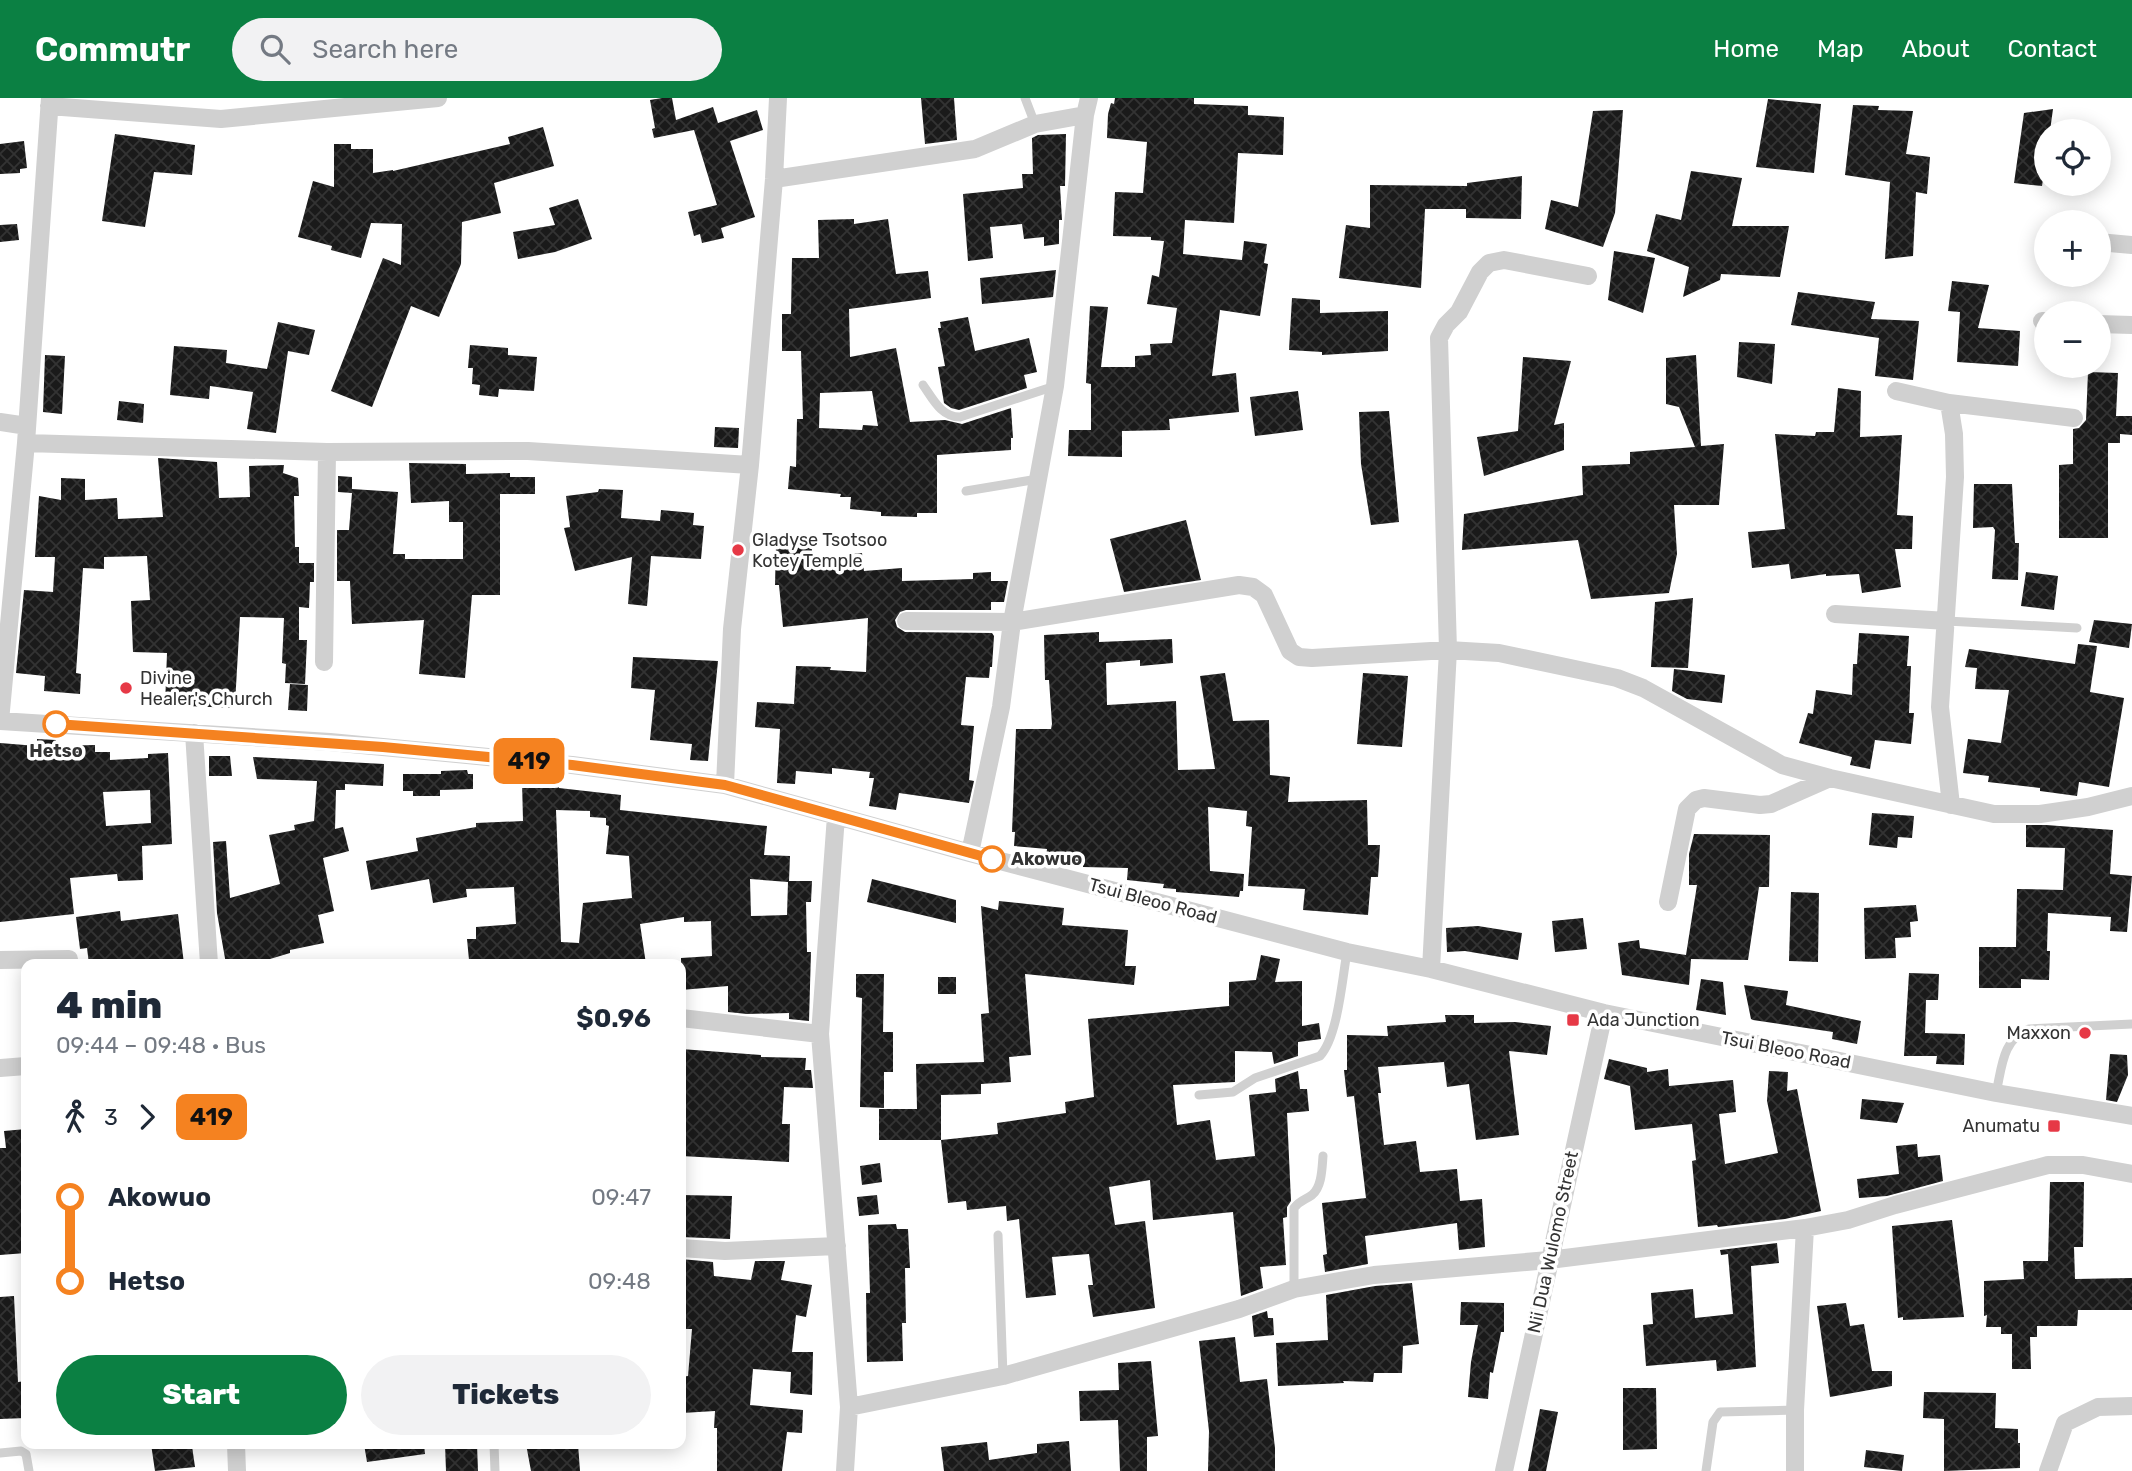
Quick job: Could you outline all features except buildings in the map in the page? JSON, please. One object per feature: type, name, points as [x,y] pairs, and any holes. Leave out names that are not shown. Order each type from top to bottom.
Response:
[{"type":"street","points":[[0,721],[26,435],[50,102],[220,119],[438,98]]},
{"type":"street","points":[[725,785],[732,629],[750,466],[774,179],[778,98]]},
{"type":"street","points":[[774,179],[975,149],[1087,106],[1055,386],[1012,622],[1001,707],[970,853]]},
{"type":"street","points":[[2111,243],[2132,245]]},
{"type":"street","points":[[1432,970],[1448,650],[1439,338],[1446,325],[1459,312],[1480,272],[1489,263],[1504,260],[1588,276]]},
{"type":"street","points":[[2111,325],[2132,326]]},
{"type":"street","points":[[1896,391],[1949,403],[2074,418]]},
{"type":"street","points":[[1949,403],[1954,434],[1955,477],[1940,707],[1951,805]]},
{"type":"street","points":[[0,422],[26,435],[327,452],[528,451],[750,466]]},
{"type":"street","points":[[324,662],[327,452]]},
{"type":"street","points":[[906,621],[1012,622],[1239,585],[1253,587],[1264,595],[1290,651],[1299,657],[1448,650],[1499,653],[1617,678],[1643,688],[1769,760],[1830,778],[1994,814],[2040,814],[2088,807],[2132,796]]},
{"type":"street","points":[[1835,614],[1947,621]]},
{"type":"street","name":"Tsui Bleoo Road","points":[[0,721],[330,742],[572,765],[725,785],[970,853],[1347,952],[1432,970],[1604,1013],[1996,1093],[2132,1116]]},
{"type":"street","points":[[194,733],[209,959]]},
{"type":"street","points":[[1668,902],[1687,809],[1696,800],[1704,798],[1760,806],[1771,804],[1830,778]]},
{"type":"street","points":[[836,816],[820,1034],[849,1407],[845,1471]]},
{"type":"street","points":[[0,960],[21,960]]},
{"type":"street","name":"Nii Dua Wulomo Street","points":[[1504,1471],[1604,1013]]},
{"type":"street","points":[[686,1019],[820,1034]]},
{"type":"street","points":[[0,1068],[21,1066]]},
{"type":"street","points":[[849,1407],[1003,1376],[1239,1309],[1294,1289],[1374,1275],[1549,1260],[1805,1228],[1848,1220],[2048,1165],[2083,1165],[2132,1174]]},
{"type":"street","points":[[1795,1471],[1795,1410],[1805,1228]]},
{"type":"street","points":[[686,1248],[725,1251],[837,1246]]},
{"type":"street","points":[[2048,1471],[2065,1423],[2098,1407],[2132,1406]]},
{"type":"street","points":[[236,1449],[237,1471]]},
{"type":"lane","points":[[1025,98],[1035,124]]},
{"type":"lane","points":[[923,385],[944,413],[951,417],[960,417],[1055,386]]},
{"type":"lane","points":[[966,491],[1039,479]]},
{"type":"lane","points":[[1947,621],[2077,628]]},
{"type":"lane","points":[[1199,1095],[1233,1092],[1255,1078],[1320,1056],[1327,1048],[1332,1035],[1347,952]]},
{"type":"lane","points":[[1996,1093],[2005,1052],[2016,1034],[2029,1029],[2132,1024]]},
{"type":"lane","points":[[1294,1289],[1294,1208],[1300,1200],[1316,1191],[1324,1156]]},
{"type":"lane","points":[[998,1235],[1003,1376]]},
{"type":"lane","points":[[1706,1471],[1713,1422],[1720,1412],[1795,1410]]},
{"type":"lane","points":[[494,1449],[495,1471]]},
{"type":"lane","points":[[0,1453],[21,1451],[26,1454],[29,1471]]},
{"type":"bus line","name":"419","points":[[56,724],[330,742],[572,765],[725,785],[992,859]]},
{"type":"place","name":"Gladyse Tsotsoo Kotey Temple","points":[[738,550]]},
{"type":"place","name":"Divine Healer's Church","points":[[126,688]]},
{"type":"place","name":"Hetso","points":[[56,724]]},
{"type":"place","name":"Akowuo","points":[[992,859]]},
{"type":"place","name":"Ada Junction","points":[[1573,1020]]},
{"type":"place","name":"Maxxon","points":[[2085,1033]]},
{"type":"place","name":"Anumatu","points":[[2054,1126]]}]
